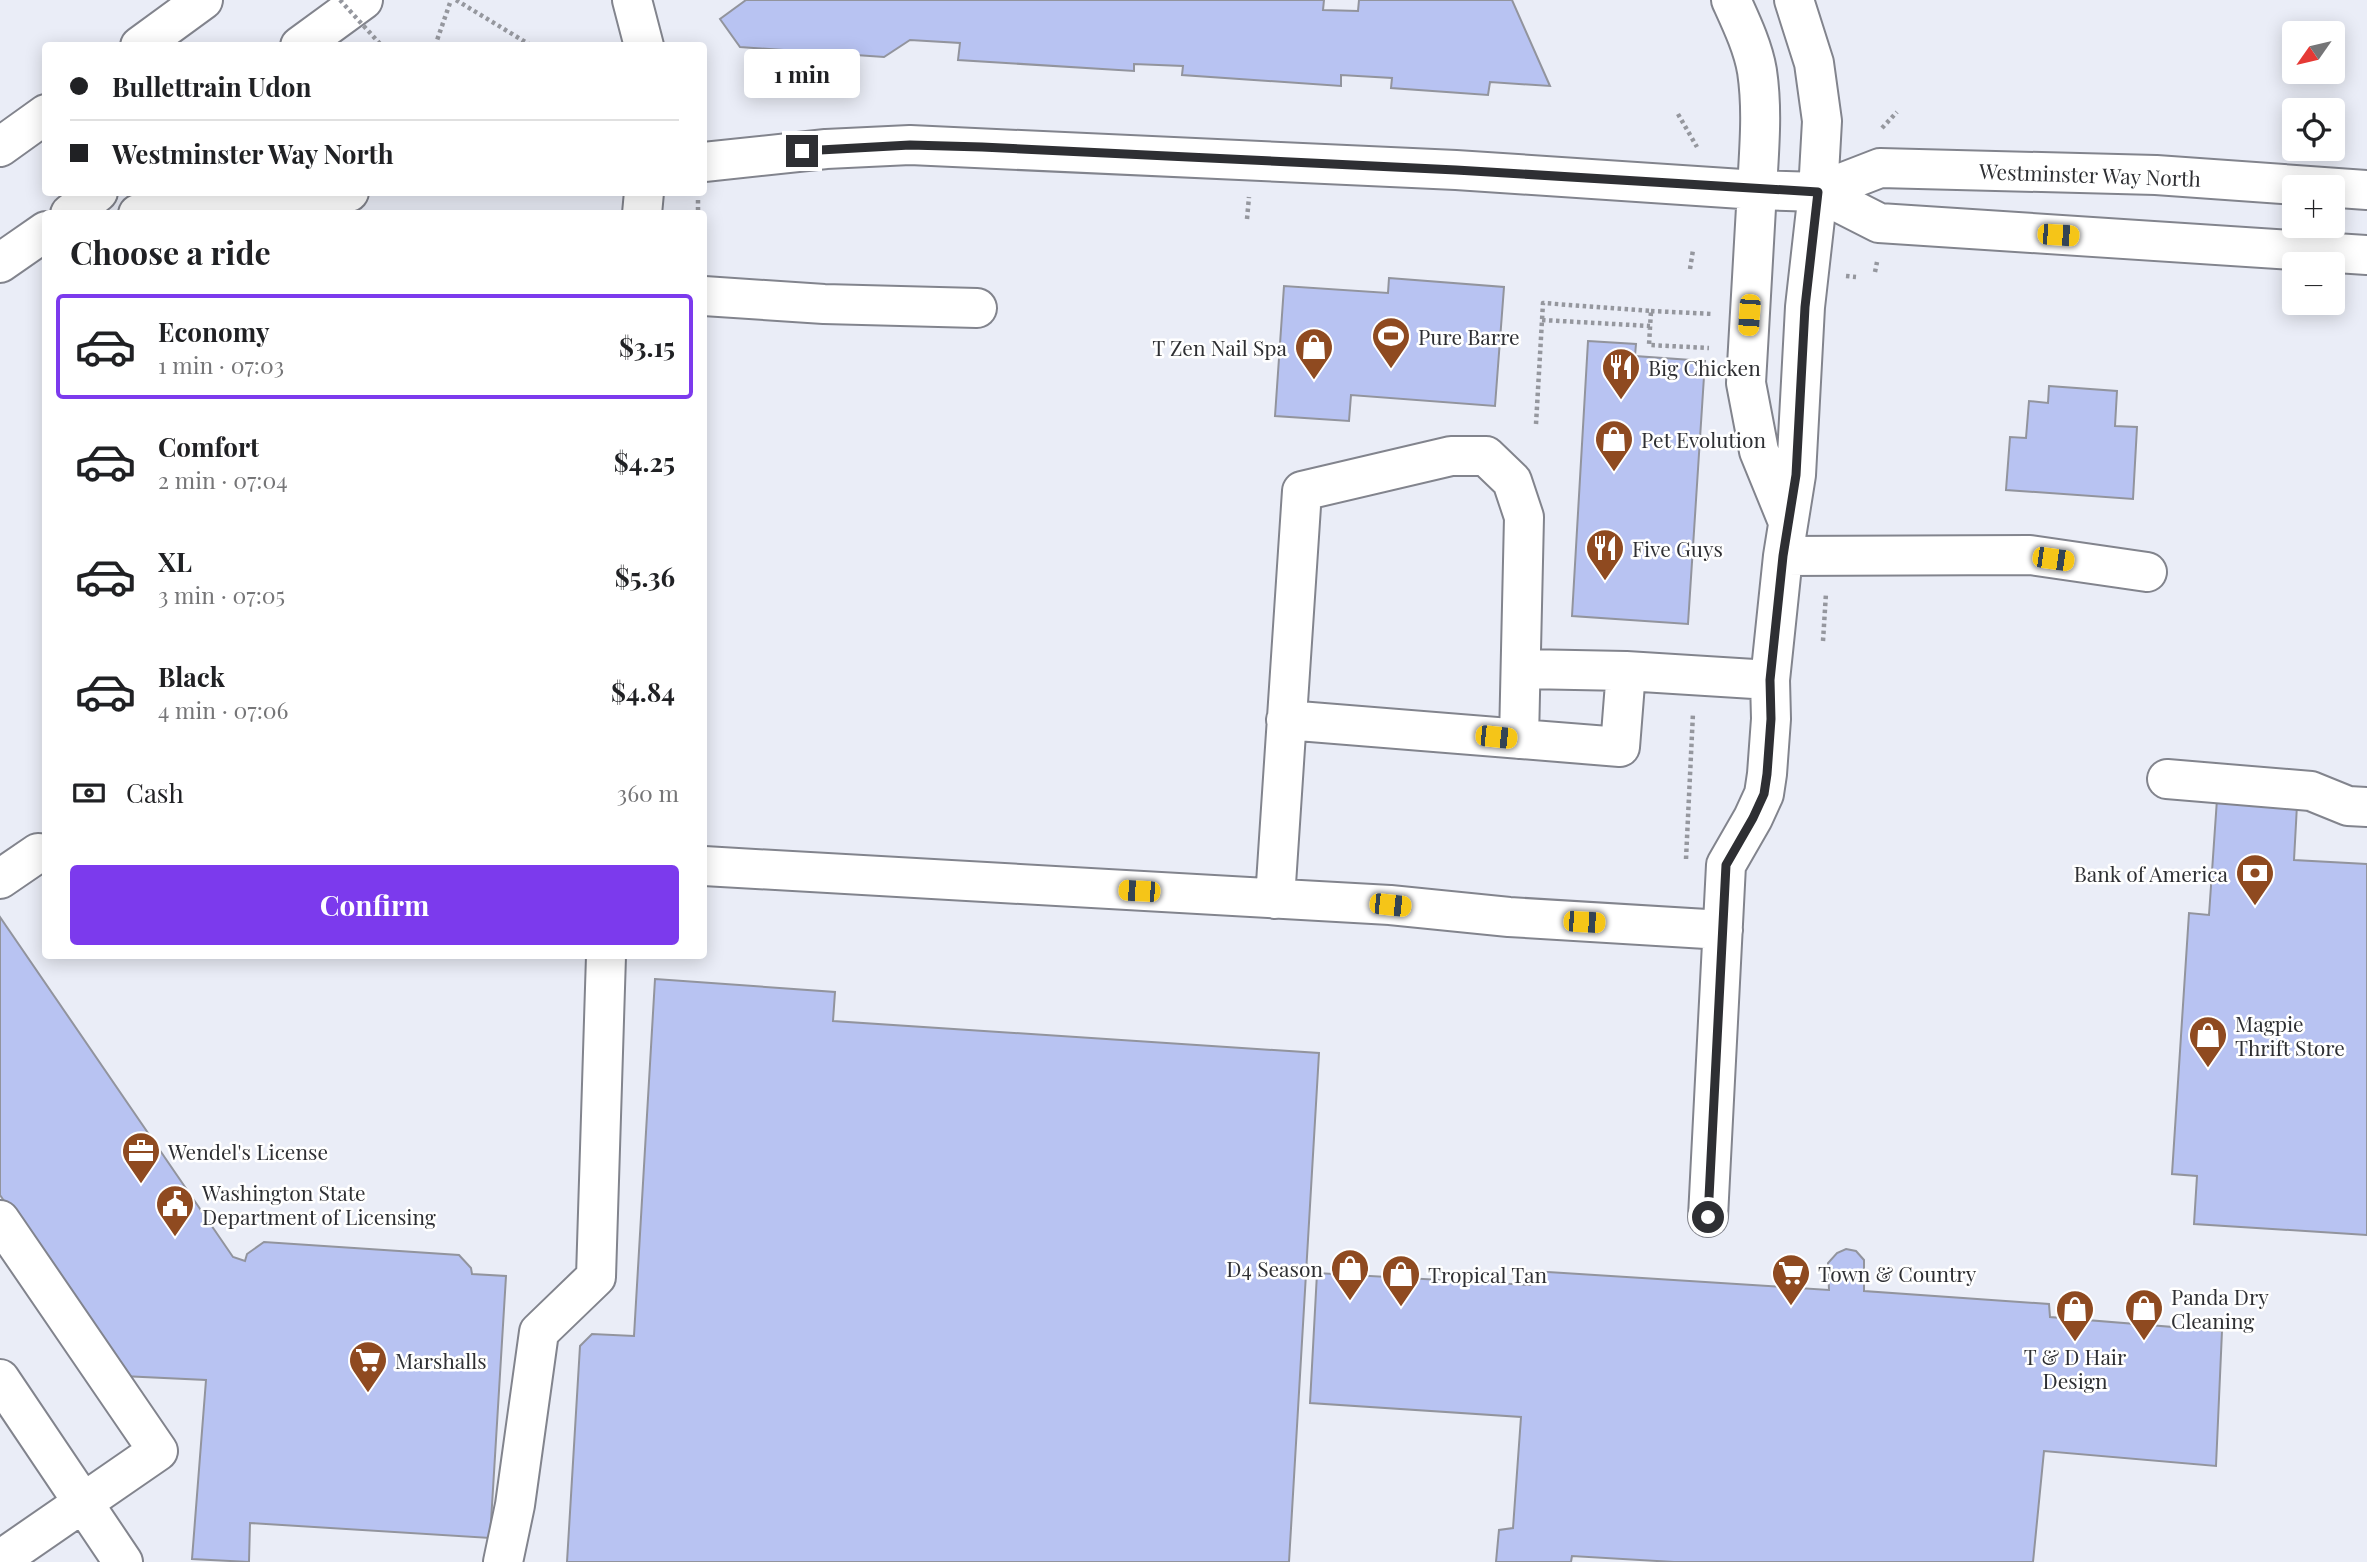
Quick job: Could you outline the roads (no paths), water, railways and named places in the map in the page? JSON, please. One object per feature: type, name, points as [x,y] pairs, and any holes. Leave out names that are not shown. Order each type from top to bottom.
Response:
[{"type":"main road","points":[[145,42],[203,0]]},
{"type":"main road","points":[[305,42],[363,0]]},
{"type":"main road","points":[[632,0],[643,42]]},
{"type":"main road","points":[[1731,0],[1756,69],[1761,116],[1745,383],[1759,451],[1785,539]]},
{"type":"main road","points":[[1708,1217],[1726,865],[1764,794],[1771,719],[1770,680],[1785,539],[1796,475],[1805,307],[1818,192],[1822,121],[1814,63],[1794,0]]},
{"type":"main road","points":[[0,147],[42,117]]},
{"type":"main road","name":"Westminster Way North","points":[[707,177],[826,149],[910,145],[1456,170],[1818,192],[1880,168],[2156,175],[2367,190]]},
{"type":"main road","name":"Westminster Way North","points":[[1818,192],[1879,223],[2367,255]]},
{"type":"main road","points":[[75,210],[94,196]]},
{"type":"main road","points":[[161,210],[195,204],[298,196]]},
{"type":"main road","points":[[0,263],[42,234]]},
{"type":"main road","points":[[707,296],[824,304],[976,308]]},
{"type":"main road","points":[[1275,899],[1302,491],[1451,457],[1486,457],[1512,481],[1524,517],[1519,739]]},
{"type":"main road","points":[[1785,539],[2030,555],[2147,572]]},
{"type":"main road","points":[[1521,669],[1626,671],[1770,680]]},
{"type":"main road","points":[[1286,720],[1620,747],[1626,671]]},
{"type":"main road","points":[[2167,779],[2311,791],[2348,806],[2367,807]]},
{"type":"main road","points":[[0,879],[38,853]]},
{"type":"main road","points":[[707,866],[1390,905],[1508,918],[1723,930]]},
{"type":"main road","points":[[503,1562],[515,1505],[539,1332],[596,1277],[606,959]]},
{"type":"main road","points":[[0,1220],[158,1451],[0,1560]]},
{"type":"main road","points":[[0,1379],[123,1562]]},
{"type":"place","name":"Pure Barre","points":[[1391,370]]},
{"type":"place","name":"T Zen Nail Spa","points":[[1314,381]]},
{"type":"place","name":"Big Chicken","points":[[1621,401]]},
{"type":"place","name":"Pet Evolution","points":[[1614,473]]},
{"type":"place","name":"Five Guys","points":[[1605,582]]},
{"type":"place","name":"Bank of America","points":[[2255,907]]},
{"type":"place","name":"Magpie Thrift Store","points":[[2208,1069]]},
{"type":"place","name":"Wendel's License","points":[[141,1185]]},
{"type":"place","name":"Washington State Department of Licensing","points":[[175,1238]]},
{"type":"place","name":"D4 Season","points":[[1350,1302]]},
{"type":"place","name":"Town & Country","points":[[1791,1307]]},
{"type":"place","name":"Tropical Tan","points":[[1401,1308]]},
{"type":"place","name":"Panda Dry Cleaning","points":[[2144,1342]]},
{"type":"place","name":"T & D Hair Design","points":[[2075,1343]]},
{"type":"place","name":"Marshalls","points":[[368,1394]]}]
